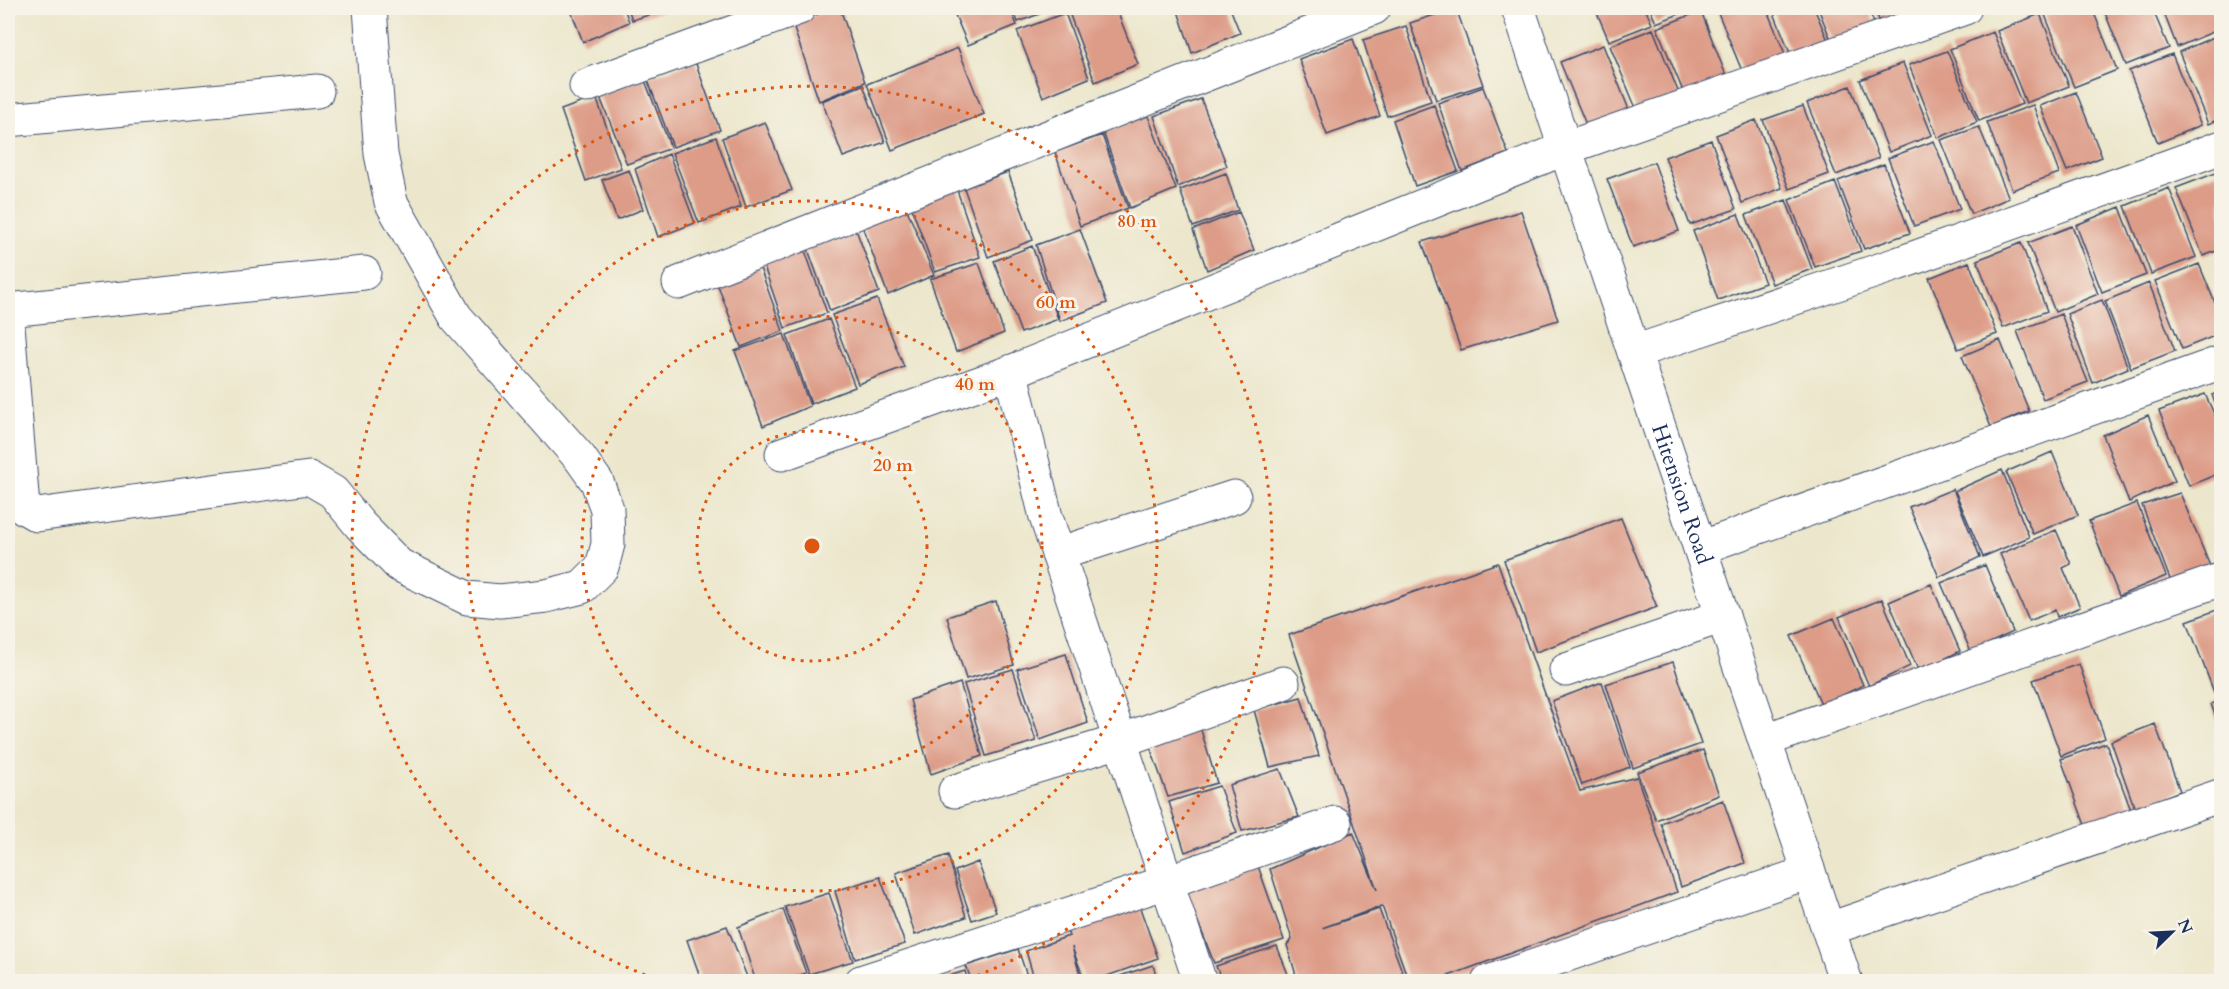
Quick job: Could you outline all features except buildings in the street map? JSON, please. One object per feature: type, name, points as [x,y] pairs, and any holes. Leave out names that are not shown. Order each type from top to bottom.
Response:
[{"type":"street","points":[[8,325],[23,507],[37,515],[309,478],[333,492],[360,525],[399,565],[467,598],[500,601],[546,596],[582,587],[602,567],[608,544],[607,509],[597,482],[580,458],[456,317],[391,202],[381,154],[370,8]]},
{"type":"street","points":[[586,86],[799,8]]},
{"type":"street","points":[[680,283],[1374,8]]},
{"type":"street","name":"Hitension Road","points":[[1518,8],[1846,981]]},
{"type":"street","points":[[782,454],[1013,371],[1566,148],[1965,8]]},
{"type":"street","points":[[8,120],[317,91]]},
{"type":"street","points":[[1634,352],[1908,260],[2222,147]]},
{"type":"street","points":[[8,310],[364,273]]},
{"type":"street","points":[[1700,548],[2222,362]]},
{"type":"street","points":[[1013,371],[1012,378],[1046,517],[1200,981]]},
{"type":"street","points":[[1058,554],[1234,497]]},
{"type":"street","points":[[1765,740],[2222,579]]},
{"type":"street","points":[[1566,670],[1723,616]]},
{"type":"street","points":[[955,791],[1120,741],[1283,683]]},
{"type":"street","points":[[1828,929],[2222,795]]},
{"type":"street","points":[[861,981],[1167,882],[1335,822]]},
{"type":"street","points":[[1488,981],[1809,872]]}]
